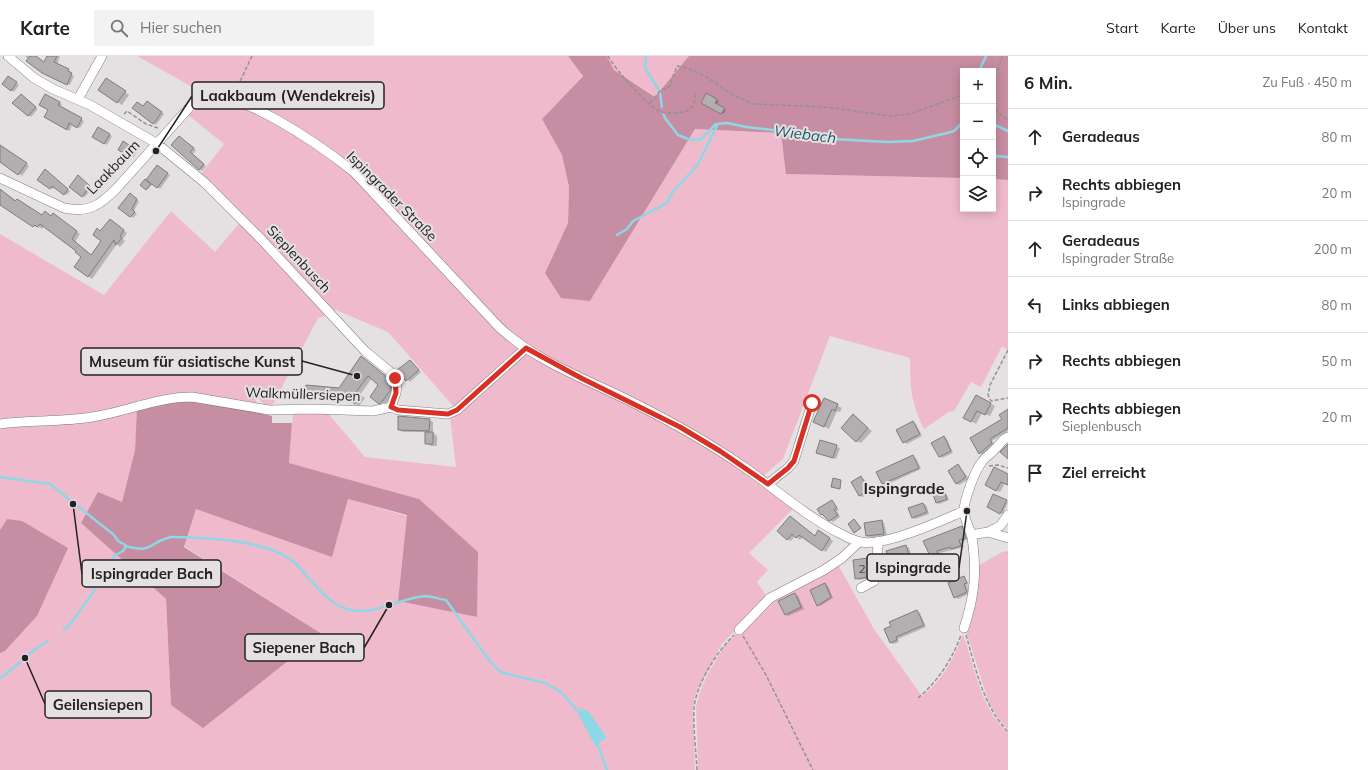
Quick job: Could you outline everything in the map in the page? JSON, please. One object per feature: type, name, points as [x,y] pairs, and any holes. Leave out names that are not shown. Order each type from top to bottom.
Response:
[{"type":"street","points":[[8,56],[34,78],[53,89],[78,99],[156,143]]},
{"type":"street","points":[[78,99],[102,56]]},
{"type":"street","name":"Ispingrader Straße","points":[[156,143],[196,100],[208,95],[220,96],[248,105],[268,116],[326,151],[354,172],[499,327],[526,348],[581,378],[680,427],[768,484]]},
{"type":"street","name":"Laakbaum","points":[[0,178],[64,208],[74,210],[86,209],[103,202],[156,143]]},
{"type":"street","name":"Sieplenbusch","points":[[156,143],[204,182],[261,239],[365,351],[394,376],[397,383],[396,393],[391,407]]},
{"type":"street","points":[[391,407],[398,410],[448,414],[462,407],[526,348]]},
{"type":"street","name":"Walkmüllersiepen","points":[[0,424],[90,417],[156,400],[180,397],[192,397],[269,410],[311,409],[373,411],[391,407]]},
{"type":"street","points":[[812,403],[794,461],[788,468],[768,484],[821,522],[859,542],[878,541],[927,527],[964,511]]},
{"type":"street","points":[[964,628],[975,586],[972,535],[964,511],[976,470],[982,461],[1008,436]]},
{"type":"street","points":[[972,535],[988,532],[1000,526],[1008,515]]},
{"type":"street","points":[[988,532],[1008,538]]},
{"type":"street","points":[[861,588],[874,581],[878,541]]},
{"type":"street","points":[[739,630],[770,598],[824,570],[842,558],[859,542]]},
{"type":"path","points":[[232,100],[252,56]]},
{"type":"path","points":[[608,56],[618,72],[660,112],[684,112],[689,110],[694,104],[696,91]]},
{"type":"path","points":[[996,71],[999,67],[1002,56]]},
{"type":"path","points":[[650,103],[661,90],[668,87],[677,66],[687,68],[705,76],[733,95],[753,104],[826,107],[890,116],[909,114],[960,96]]},
{"type":"path","points":[[994,104],[997,111],[1008,121]]},
{"type":"path","points":[[122,117],[127,111],[146,124],[160,128]]},
{"type":"path","points":[[1008,350],[990,385],[988,395],[995,401],[1008,398]]},
{"type":"path","points":[[976,470],[998,465],[1008,468]]},
{"type":"path","points":[[918,698],[932,687],[948,665],[964,628]]},
{"type":"path","points":[[964,628],[979,681],[987,702],[999,722],[1008,732]]},
{"type":"path","points":[[697,770],[694,707],[697,694],[707,672],[724,645],[739,630],[765,673],[813,770]]},
{"type":"shaded area","points":[[137,56],[568,56],[583,75],[542,119],[562,155],[569,187],[568,223],[545,273],[590,301],[695,129],[781,133],[787,174],[960,178],[960,212],[996,212],[996,179],[1008,180],[1008,350],[1002,346],[981,387],[971,382],[954,411],[949,412],[924,429],[916,411],[912,395],[910,358],[830,336],[783,459],[762,477],[582,377],[507,332],[355,172],[270,115],[233,96],[203,93]]},
{"type":"shaded area","points":[[568,56],[607,56],[614,70],[655,97],[689,56],[1008,56],[1008,180],[996,179],[996,68],[960,68],[960,178],[786,174],[781,133],[695,129],[590,301],[561,298],[545,273],[568,223],[569,187],[562,155],[542,119],[583,76]]},
{"type":"shaded area","points":[[607,56],[689,56],[656,97],[614,70]]},
{"type":"shaded area","points":[[210,98],[230,102],[267,117],[352,172],[523,347],[454,407],[388,332],[336,310],[332,313],[200,175],[224,144],[187,114],[200,102]]},
{"type":"shaded area","points":[[171,211],[215,252],[242,220],[296,277],[325,316],[318,318],[272,406],[267,407],[257,397],[254,398],[259,406],[107,412],[0,423],[0,234],[104,295]]},
{"type":"shaded area","points":[[526,349],[710,446],[793,509],[749,553],[768,570],[757,582],[767,597],[722,644],[696,693],[693,707],[695,770],[0,770],[0,653],[5,651],[37,616],[7,519],[0,530],[0,426],[137,407],[135,450],[122,502],[81,523],[166,599],[171,705],[322,634],[184,546],[196,509],[332,556],[348,499],[407,516],[398,601],[477,617],[419,499],[289,463],[293,413],[328,413],[365,457],[456,467],[450,416]]},
{"type":"shaded area","points":[[181,399],[264,411],[264,414],[272,416],[272,423],[292,423],[289,463],[419,499],[478,552],[477,617],[398,601],[407,515],[348,499],[332,557],[196,509],[184,547],[322,634],[203,728],[171,705],[166,599],[81,523],[98,492],[122,502],[135,450],[137,407]]},
{"type":"shaded area","points":[[7,519],[22,521],[68,548],[37,616],[5,651],[0,653],[0,530]]},
{"type":"shaded area","points":[[1008,551],[1008,730],[1000,721],[989,703],[965,628],[976,567],[1002,552]]},
{"type":"shaded area","points":[[837,563],[874,629],[922,696],[942,676],[956,652],[963,634],[984,699],[998,722],[1008,733],[1008,770],[698,770],[696,707],[699,694],[708,673],[725,645],[771,599]]},
{"type":"water","points":[[578,707],[589,712],[607,738],[599,742],[600,744],[596,747],[579,716],[581,711]]},
{"type":"building","points":[[30,56],[36,56],[44,62],[47,56],[57,56],[54,62],[69,69],[68,71],[72,73],[67,85],[42,73],[26,61]]},
{"type":"building","points":[[8,76],[17,82],[11,91],[2,84]]},
{"type":"building","points":[[106,78],[126,91],[117,103],[98,90]]},
{"type":"building","points":[[706,93],[717,99],[715,103],[725,108],[721,114],[701,103]]},
{"type":"building","points":[[21,94],[36,107],[28,116],[12,103]]},
{"type":"building","points":[[45,94],[60,102],[58,105],[82,118],[77,128],[69,123],[67,130],[44,117],[48,110],[39,105]]},
{"type":"building","points":[[147,101],[162,112],[153,124],[132,108],[137,102],[143,106]]},
{"type":"building","points":[[98,127],[110,134],[104,144],[92,137]]},
{"type":"building","points":[[179,136],[194,148],[190,152],[204,164],[199,170],[171,145]]},
{"type":"building","points":[[123,141],[135,149],[131,157],[118,150]]},
{"type":"building","points":[[0,145],[27,163],[18,175],[0,162]]},
{"type":"building","points":[[157,165],[168,173],[157,188],[146,180]]},
{"type":"building","points":[[45,169],[68,189],[64,195],[52,186],[50,189],[37,180]]},
{"type":"building","points":[[78,175],[90,186],[82,197],[69,187]]},
{"type":"building","points":[[145,179],[151,184],[146,190],[140,185]]},
{"type":"building","points":[[0,189],[15,201],[17,199],[42,215],[45,211],[51,216],[53,213],[77,231],[72,239],[91,255],[101,241],[93,235],[97,228],[100,231],[110,219],[124,230],[120,236],[122,238],[116,245],[114,240],[88,277],[74,267],[81,257],[75,252],[76,251],[40,224],[37,227],[35,225],[33,227],[0,205]]},
{"type":"building","points":[[130,193],[137,199],[132,209],[135,212],[130,217],[118,208]]},
{"type":"building","points":[[361,356],[389,379],[391,384],[390,391],[381,403],[379,404],[370,397],[378,385],[368,376],[356,392],[361,395],[355,404],[343,396],[306,393],[306,385],[339,388]]},
{"type":"building","points":[[410,360],[419,370],[406,381],[397,370]]},
{"type":"building","points":[[976,395],[991,403],[985,415],[977,411],[971,422],[963,418]]},
{"type":"building","points":[[824,398],[838,404],[835,411],[832,409],[824,427],[813,422]]},
{"type":"building","points":[[1008,409],[1008,428],[990,439],[992,443],[979,454],[970,438],[1002,419],[999,415]]},
{"type":"building","points":[[853,414],[868,428],[856,442],[841,428]]},
{"type":"building","points":[[398,416],[430,419],[429,431],[398,430]]},
{"type":"building","points":[[913,421],[920,434],[903,443],[896,430]]},
{"type":"building","points":[[425,432],[433,432],[433,444],[425,444]]},
{"type":"building","points":[[944,436],[951,451],[939,457],[931,443]]},
{"type":"building","points":[[820,440],[837,445],[833,458],[816,453]]},
{"type":"building","points":[[1008,444],[1008,459],[1000,452]]},
{"type":"building","points":[[913,455],[919,468],[882,484],[876,472]]},
{"type":"building","points":[[958,464],[966,477],[956,484],[948,471]]},
{"type":"building","points":[[994,467],[1008,474],[1008,485],[1001,482],[996,491],[985,485]]},
{"type":"building","points":[[861,476],[869,491],[859,496],[851,482]]},
{"type":"building","points":[[833,478],[841,480],[840,489],[831,487]]},
{"type":"building","points":[[944,490],[947,499],[936,503],[933,494]]},
{"type":"building","points":[[993,494],[1007,500],[1000,514],[987,507]]},
{"type":"building","points":[[832,500],[837,508],[834,510],[838,515],[829,521],[822,514],[821,515],[817,509]]},
{"type":"building","points":[[923,503],[927,512],[912,518],[908,508]]},
{"type":"building","points":[[790,516],[815,536],[818,530],[830,538],[822,551],[799,535],[796,538],[792,534],[787,540],[777,531]]},
{"type":"building","points":[[854,519],[861,528],[854,533],[848,524]]},
{"type":"building","points":[[882,520],[884,534],[866,536],[864,523]]},
{"type":"building","points":[[962,526],[966,538],[959,540],[961,546],[951,549],[950,547],[937,551],[939,556],[931,558],[923,541]]},
{"type":"building","points":[[906,545],[909,555],[901,558],[903,564],[892,568],[886,551]]},
{"type":"building","points":[[868,558],[869,577],[855,579],[853,560]]},
{"type":"building","points":[[964,576],[967,583],[964,584],[967,592],[954,598],[948,583]]},
{"type":"building","points":[[825,583],[831,597],[817,606],[810,590]]},
{"type":"building","points":[[795,593],[801,607],[785,615],[778,601]]},
{"type":"building","points":[[917,610],[924,625],[896,637],[897,640],[890,643],[884,629],[891,626],[889,622]]},
{"type":"waterway","name":"Wiebach","points":[[646,56],[645,68],[659,90]]},
{"type":"waterway","points":[[980,68],[986,56]]},
{"type":"waterway","name":"Wiebach","points":[[660,93],[662,107]]},
{"type":"waterway","name":"Wiebach","points":[[663,113],[678,135],[688,139],[700,140],[716,124],[727,123],[746,127],[807,134],[815,138],[888,142],[913,141],[954,131],[960,125]]},
{"type":"waterway","points":[[617,235],[627,229],[633,221],[667,203],[673,191],[697,166],[718,124]]},
{"type":"waterway","points":[[996,125],[1008,131]]},
{"type":"waterway","name":"Wiebach","points":[[996,156],[1008,157]]},
{"type":"waterway","points":[[0,477],[50,484],[114,535],[118,541],[127,546]]},
{"type":"waterway","points":[[64,630],[72,622],[94,591],[114,556],[123,551],[126,546],[142,549],[171,537],[236,541],[253,544],[283,555],[295,563],[325,596],[339,606],[347,609],[366,611],[415,597],[425,596],[446,600],[488,659],[500,672],[545,683],[561,692],[582,716]]},
{"type":"waterway","points":[[1,678],[38,647],[48,641]]},
{"type":"waterway","points":[[597,743],[607,770]]},
{"type":"place","name":"Laakbaum (Wendekreis)","points":[[156,151]]},
{"type":"place","name":"Museum für asiatische Kunst","points":[[357,376]]},
{"type":"place","name":"Ispingrader Bach","points":[[73,504]]},
{"type":"place","name":"Ispingrade","points":[[967,511]]},
{"type":"place","name":"Siepener Bach","points":[[389,605]]},
{"type":"place","name":"Geilensiepen","points":[[25,658]]},
{"type":"district","name":"Ispingrade","points":[[904,488]]},
{"type":"route","points":[[395,378],[397,383],[396,393],[391,407],[398,410],[448,414],[462,407],[526,348],[581,378],[680,427],[720,451],[768,484],[792,465],[812,403]]}]
